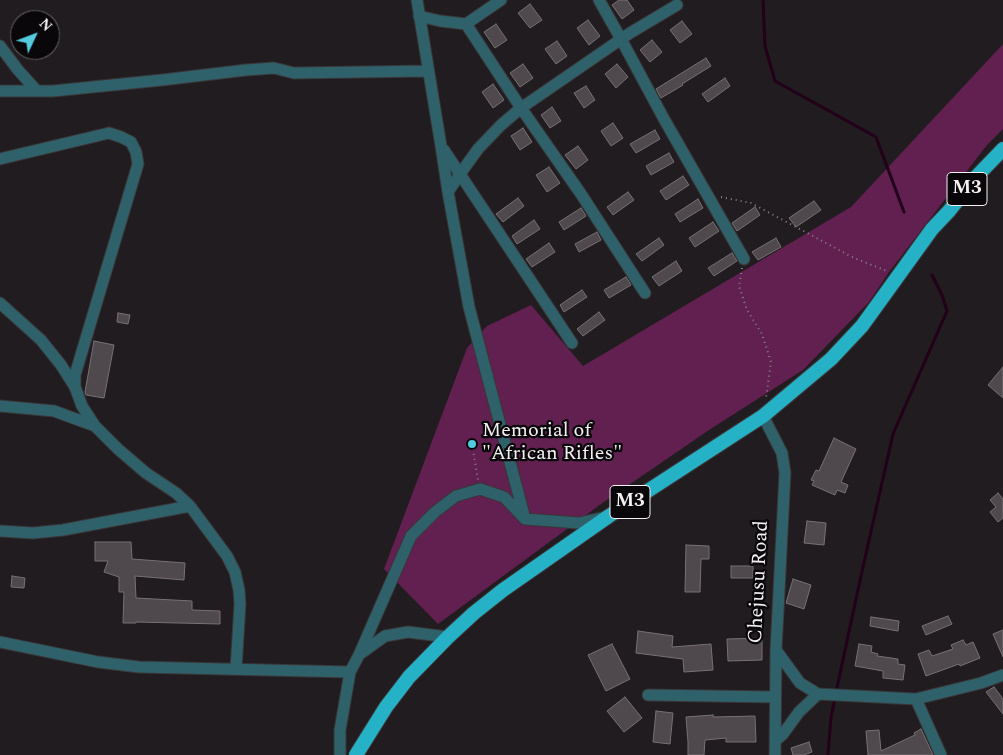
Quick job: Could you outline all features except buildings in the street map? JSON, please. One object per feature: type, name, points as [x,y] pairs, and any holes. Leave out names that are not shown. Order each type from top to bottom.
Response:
[{"type":"highway","name":"M3","points":[[356,755],[386,707],[409,677],[474,612],[609,516],[763,416],[831,359],[862,326],[932,229],[977,176],[1003,149]]},
{"type":"street","points":[[417,0],[469,307],[525,519]]},
{"type":"street","points":[[419,16],[466,24],[501,0]]},
{"type":"street","points":[[599,0],[706,194],[744,258]]},
{"type":"street","points":[[448,192],[478,149],[521,108],[621,39],[677,5]]},
{"type":"street","points":[[466,24],[521,108],[581,194],[645,293]]},
{"type":"street","points":[[0,46],[37,91]]},
{"type":"street","points":[[0,91],[52,91],[274,68],[294,74],[428,71]]},
{"type":"street","points":[[0,159],[109,133],[131,142],[136,152],[138,164],[75,375],[75,387]]},
{"type":"street","points":[[441,146],[572,343]]},
{"type":"street","points":[[0,303],[41,340],[61,365],[75,387],[82,406],[95,426],[146,473],[176,493],[190,506],[227,556],[235,572],[239,590],[240,604],[236,669]]},
{"type":"street","points":[[0,406],[54,411],[95,426]]},
{"type":"street","name":"Chejusu Road","points":[[763,416],[782,453],[785,473],[776,650],[775,755]]},
{"type":"street","points":[[340,755],[340,730],[350,672],[410,536],[435,512],[456,496],[480,490],[504,497],[525,519],[579,523],[609,516]]},
{"type":"street","points":[[0,531],[33,533],[63,530],[190,506]]},
{"type":"street","points":[[359,655],[385,636],[408,632],[448,637]]},
{"type":"street","points":[[0,642],[98,662],[139,667],[350,672]]},
{"type":"street","points":[[776,650],[800,684],[818,694],[916,698],[1003,676]]},
{"type":"street","points":[[775,741],[784,734],[799,712],[818,694]]},
{"type":"street","points":[[648,695],[775,697]]},
{"type":"street","points":[[916,698],[941,755]]},
{"type":"path","points":[[706,194],[752,203],[854,258],[899,276]]},
{"type":"path","points":[[744,258],[739,286],[746,310],[762,334],[771,362],[763,416]]},
{"type":"path","points":[[472,444],[480,490]]},
{"type":"shaded area","points":[[1003,44],[1003,129],[987,145],[889,272],[869,302],[803,370],[709,430],[601,504],[438,624],[384,569],[467,348],[487,326],[531,305],[583,366],[851,207]]},
{"type":"waterway","points":[[763,0],[765,46],[775,81],[876,137],[904,212]]},
{"type":"waterway","points":[[836,692],[893,434],[947,311],[942,295],[932,275]]},
{"type":"waterway","points":[[828,755],[831,717],[835,698]]},
{"type":"place","name":"Memorial of \"African Rifles\"","points":[[472,444]]}]
